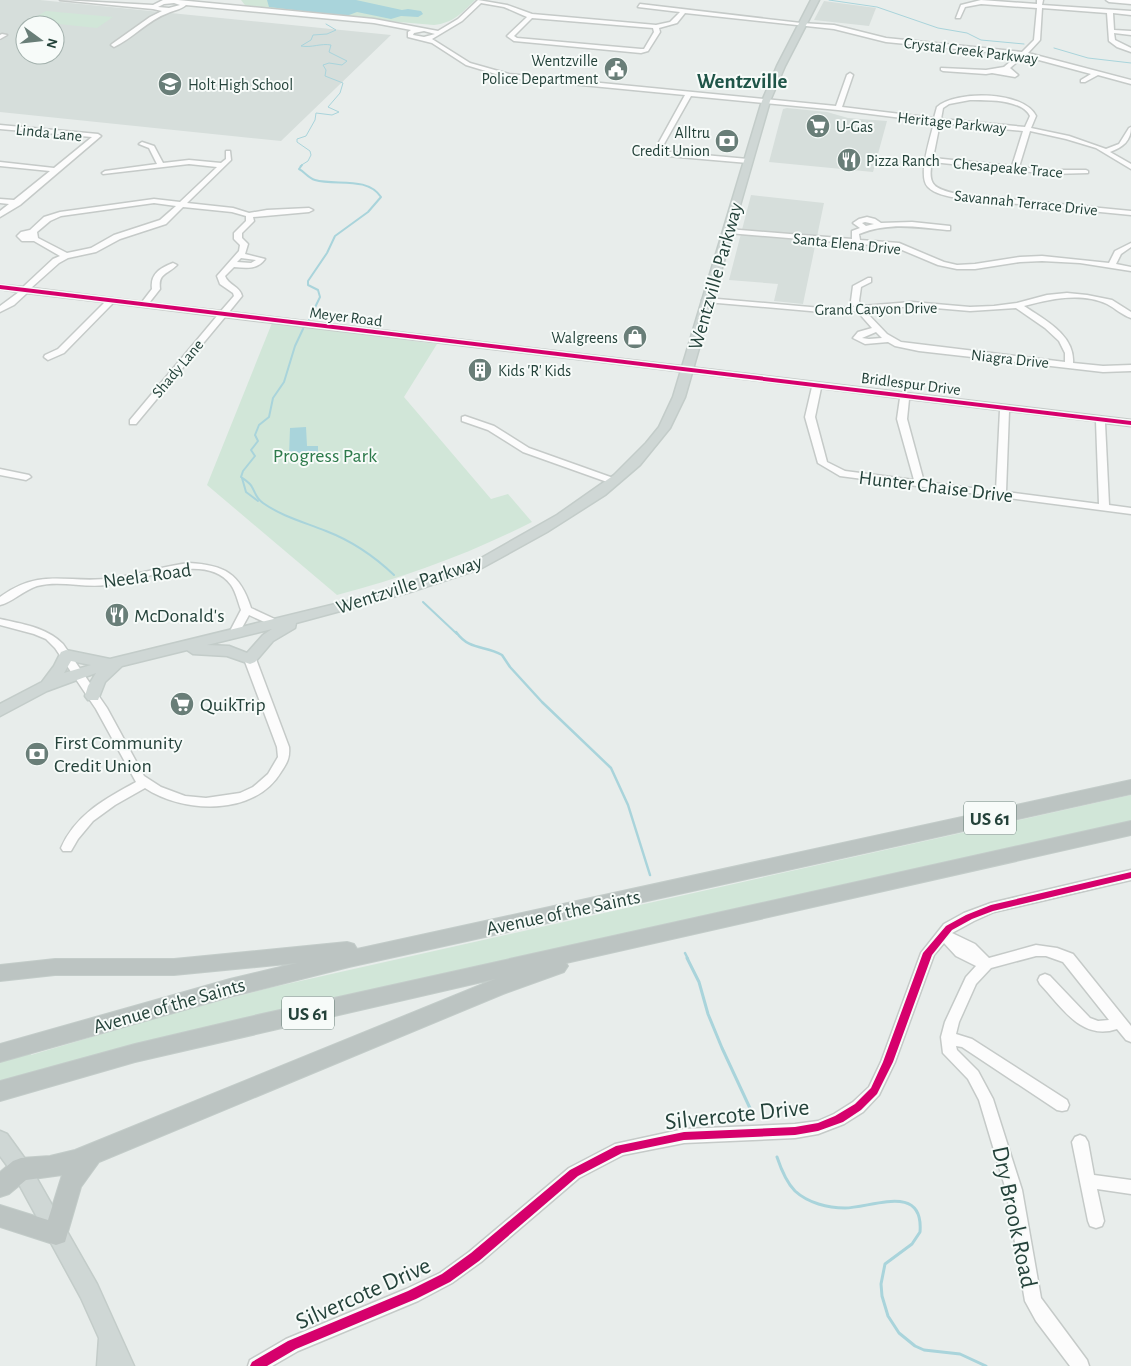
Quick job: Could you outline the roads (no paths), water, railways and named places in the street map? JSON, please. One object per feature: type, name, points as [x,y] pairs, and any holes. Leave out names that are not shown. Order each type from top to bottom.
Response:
[{"type":"highway","name":"Avenue of the Saints","points":[[0,1053],[230,988],[410,945],[1131,787]]},
{"type":"highway","name":"Avenue of the Saints","points":[[0,1091],[199,1038],[1131,828]]},
{"type":"highway","points":[[0,1186],[21,1169],[40,1170],[58,1167],[495,988],[619,943]]},
{"type":"highway","points":[[0,973],[55,966],[174,967],[410,945]]},
{"type":"highway","points":[[0,1216],[56,1234],[70,1183],[91,1154]]},
{"type":"main road","name":"Wentzville Parkway","points":[[0,711],[15,700],[48,684],[78,674],[118,662],[374,598],[477,565],[567,516],[613,482],[645,450],[664,427],[679,396],[766,101],[781,66],[815,0]]},
{"type":"main road","points":[[171,649],[229,650],[250,659],[268,638],[306,615]]},
{"type":"main road","points":[[48,684],[61,667],[66,655],[118,662]]},
{"type":"main road","points":[[93,696],[94,685],[101,676],[118,662]]},
{"type":"main road","points":[[0,1140],[21,1169],[89,1290],[111,1335],[123,1366]]},
{"type":"main road","points":[[108,1366],[111,1335]]},
{"type":"street","points":[[63,0],[157,7],[172,1],[182,5],[377,24],[411,32],[419,30]]},
{"type":"street","points":[[83,0],[171,10]]},
{"type":"street","points":[[961,0],[971,2],[1040,3],[1131,13]]},
{"type":"street","points":[[1109,0],[1131,2]]},
{"type":"street","points":[[425,39],[436,35],[460,20],[481,1],[505,6],[528,15],[656,27],[679,20],[683,12]]},
{"type":"street","points":[[958,17],[961,9],[971,2]]},
{"type":"street","points":[[994,72],[1006,68],[1037,40],[1040,3]]},
{"type":"street","points":[[114,45],[152,18],[182,5],[374,21],[419,30],[429,30],[452,24]]},
{"type":"street","name":"Crystal Creek Parkway","points":[[640,6],[840,29],[886,40],[1023,54],[1131,82]]},
{"type":"street","points":[[152,18],[157,7]]},
{"type":"street","points":[[1110,11],[1114,43],[1131,50]]},
{"type":"street","points":[[528,15],[511,38],[641,51],[646,50],[657,32],[656,27]]},
{"type":"street","points":[[429,30],[472,63],[502,73],[688,94]]},
{"type":"street","points":[[1111,31],[1131,33]]},
{"type":"street","points":[[411,32],[410,36],[412,37],[434,42],[468,64],[497,74],[534,80],[688,94]]},
{"type":"street","points":[[943,69],[1015,75],[1006,68]]},
{"type":"street","points":[[1082,81],[1097,73]]},
{"type":"street","points":[[838,108],[850,75]]},
{"type":"street","points":[[688,94],[656,153],[748,161]]},
{"type":"street","name":"Heritage Parkway","points":[[688,94],[838,108],[938,121],[1026,129],[1067,137],[1106,151],[1131,167]]},
{"type":"street","name":"Savannah Terrace Drive","points":[[1026,129],[1033,116],[1027,108],[1015,103],[974,98],[959,98],[946,102],[940,107],[926,180],[933,188],[949,194],[1131,213]]},
{"type":"street","name":"Linda Lane","points":[[0,127],[98,136],[56,170]]},
{"type":"street","points":[[1015,168],[1026,129]]},
{"type":"street","points":[[1106,151],[1121,145],[1131,130]]},
{"type":"street","points":[[142,144],[152,147],[161,166]]},
{"type":"street","points":[[0,310],[56,261],[66,256],[106,246],[117,236],[163,222],[229,159],[228,152]]},
{"type":"street","name":"Chesapeake Trace","points":[[930,160],[1051,172],[1086,172]]},
{"type":"street","points":[[105,173],[189,162],[222,165]]},
{"type":"street","points":[[0,164],[56,170]]},
{"type":"street","points":[[0,215],[56,170]]},
{"type":"street","points":[[0,201],[16,203]]},
{"type":"street","points":[[66,256],[34,236],[47,219],[60,214],[144,201],[233,210],[249,215],[309,210]]},
{"type":"street","points":[[232,264],[243,251],[244,244],[238,239],[238,233],[250,221],[249,215]]},
{"type":"street","points":[[856,241],[855,233],[864,228],[878,225],[900,223],[947,228]]},
{"type":"street","name":"Santa Elena Drive","points":[[728,231],[896,245],[937,262],[960,267],[1047,258],[1131,269]]},
{"type":"street","points":[[1112,266],[1117,252],[1131,245]]},
{"type":"street","points":[[232,264],[252,265],[257,264],[261,260],[239,255]]},
{"type":"street","name":"Shady Lane","points":[[132,422],[238,296],[237,292],[223,282],[222,276],[232,264]]},
{"type":"street","points":[[144,304],[156,289],[155,280],[158,275],[173,265]]},
{"type":"street","points":[[860,310],[856,301],[857,286],[868,280]]},
{"type":"street","name":"Meyer Road","points":[[0,287],[688,370]]},
{"type":"street","name":"Grand Canyon Drive","points":[[706,300],[833,311],[912,304],[970,309],[994,308],[1018,305],[1047,296],[1067,295],[1109,302],[1131,316]]},
{"type":"street","points":[[48,357],[61,350],[111,301]]},
{"type":"street","points":[[1018,305],[1055,332],[1064,342],[1070,352],[1069,365]]},
{"type":"street","name":"Niagra Drive","points":[[860,310],[878,329],[898,344],[1103,369],[1131,368]]},
{"type":"street","name":"Niagra Drive","points":[[878,329],[857,338],[861,341],[870,342],[891,340]]},
{"type":"street","name":"Bridlespur Drive","points":[[688,370],[1131,423]]},
{"type":"street","name":"Hunter Chaise Drive","points":[[817,385],[810,417],[823,463],[843,474],[1131,511]]},
{"type":"street","points":[[906,396],[902,419],[920,484]]},
{"type":"street","points":[[1001,495],[1005,408]]},
{"type":"street","points":[[465,419],[491,428],[526,450],[613,482]]},
{"type":"street","points":[[1100,419],[1104,508]]},
{"type":"street","points":[[0,472],[26,477]]},
{"type":"street","name":"Neela Road","points":[[0,602],[21,588],[38,583],[66,580],[98,584],[173,568],[197,567],[218,571],[232,579],[239,590],[246,610]]},
{"type":"street","points":[[234,634],[246,610],[275,623]]},
{"type":"street","points":[[0,622],[50,637],[66,655],[93,696],[140,779],[166,794],[184,800],[217,802],[243,796],[258,790],[272,778],[284,757],[283,747],[250,659]]},
{"type":"street","points":[[67,848],[70,839],[83,822],[114,800],[145,783]]},
{"type":"street","name":"Silvercote Drive","points":[[256,1366],[292,1345],[412,1296],[446,1278],[476,1257],[574,1173],[620,1148],[684,1136],[795,1131],[839,1119],[858,1107],[874,1091],[888,1062],[928,953],[947,936],[949,928],[991,908],[1131,876]]},
{"type":"street","points":[[947,936],[955,947],[973,960],[986,964]]},
{"type":"street","points":[[1062,1104],[967,1043],[948,1037],[952,1022],[971,981],[986,964],[1032,950],[1057,952],[1068,958],[1131,1036]]},
{"type":"street","points":[[1045,980],[1085,1022],[1103,1028],[1120,1021]]},
{"type":"street","name":"Dry Brook Road","points":[[948,1037],[950,1053],[973,1076],[986,1099],[1014,1190],[1034,1301],[1042,1315],[1081,1366]]},
{"type":"street","points":[[1080,1142],[1096,1221]]},
{"type":"street","points":[[1088,1182],[1131,1187]]},
{"type":"water","points":[[267,0],[356,0],[402,10],[421,11],[423,14],[418,17],[401,16],[391,19],[357,12],[349,15],[336,15],[269,7]]},
{"type":"water","points":[[306,427],[307,446],[318,446],[318,455],[289,456],[290,428]]},
{"type":"waterway","points":[[829,0],[877,7],[938,28],[967,33],[981,40],[1024,44]]},
{"type":"waterway","points":[[300,166],[308,161],[311,155],[310,151],[297,142],[297,139],[306,136],[315,120],[316,113],[332,115],[339,112],[328,107],[340,93],[343,83],[325,76],[326,70],[323,65],[329,63],[342,65],[347,61],[329,52],[331,45],[301,46],[311,40],[313,35],[327,34],[336,30],[326,24]]},
{"type":"waterway","points":[[1054,48],[1088,58],[1131,63]]},
{"type":"waterway","points":[[302,165],[299,169],[313,179],[323,182],[368,186],[381,197],[368,212],[335,236],[327,253],[308,281],[308,285],[318,290],[320,297],[309,320]]},
{"type":"waterway","points":[[303,329],[295,346],[284,382],[273,398],[269,417],[259,425],[255,435],[258,441],[251,450],[255,456],[243,471],[241,477],[251,486],[256,496],[263,503],[286,516],[345,539],[371,555],[394,575]]},
{"type":"waterway","points":[[242,478],[246,492],[258,501]]},
{"type":"waterway","points":[[423,602],[457,634]]},
{"type":"waterway","points":[[456,632],[461,638],[472,645],[502,655],[510,667],[542,702],[611,768],[628,805],[650,875]]},
{"type":"waterway","points":[[685,953],[688,959]]},
{"type":"waterway","points":[[687,958],[699,982],[708,1014],[722,1048],[755,1119]]},
{"type":"waterway","points":[[777,1157],[784,1175],[795,1191],[812,1202],[825,1206],[845,1208],[894,1201],[905,1202],[914,1207],[919,1217],[920,1232],[912,1244],[885,1264],[881,1284],[882,1296],[888,1316],[899,1333],[915,1346],[924,1350],[960,1354],[986,1366]]},
{"type":"place","name":"Wentzville Police Department","points":[[616,69]]},
{"type":"place","name":"Holt High School","points":[[170,84]]},
{"type":"place","name":"U-Gas","points":[[818,126]]},
{"type":"place","name":"Alltru Credit Union","points":[[727,141]]},
{"type":"place","name":"Pizza Ranch","points":[[849,160]]},
{"type":"place","name":"Walgreens","points":[[635,337]]},
{"type":"place","name":"Kids 'R' Kids","points":[[480,370]]},
{"type":"place","name":"McDonald's","points":[[117,615]]},
{"type":"place","name":"QuikTrip","points":[[182,704]]},
{"type":"place","name":"First Community Credit Union","points":[[37,754]]},
{"type":"district","name":"Wentzville","points":[[742,81]]},
{"type":"park label","name":"Progress Park","points":[[325,455]]}]
